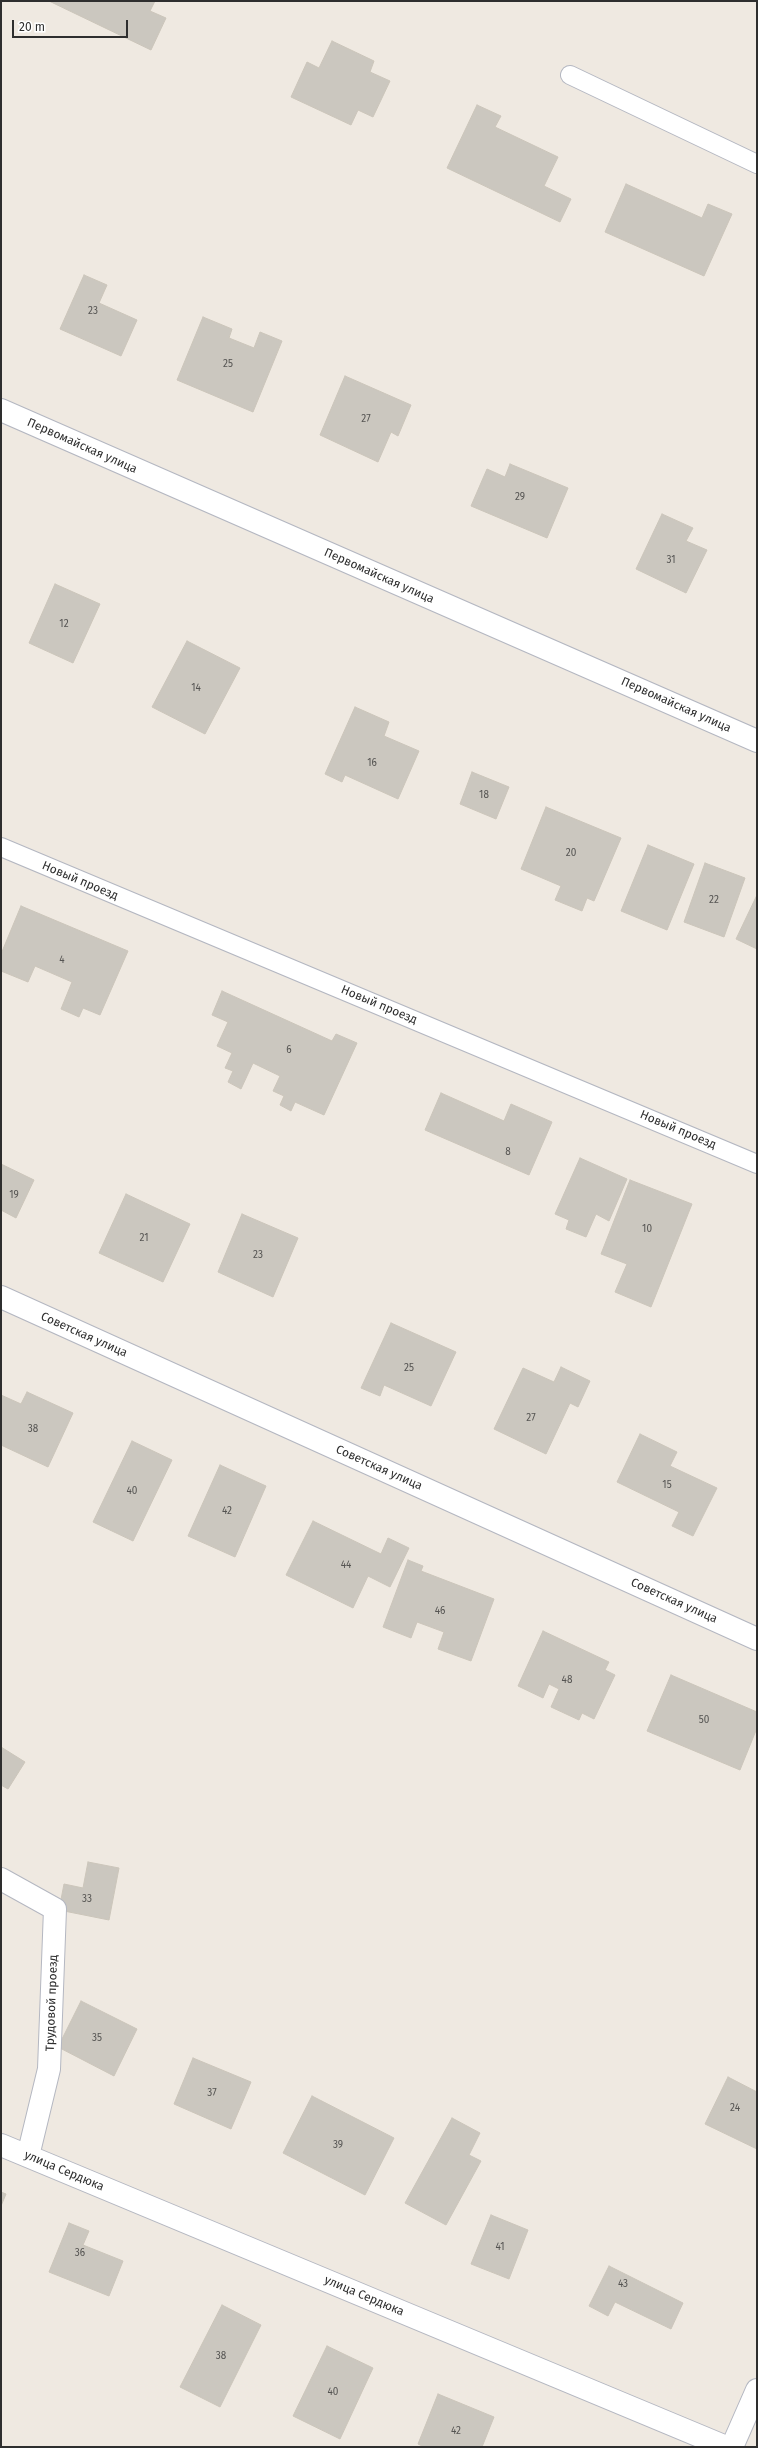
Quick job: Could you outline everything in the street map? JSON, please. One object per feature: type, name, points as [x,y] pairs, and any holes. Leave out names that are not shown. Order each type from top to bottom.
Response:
[{"type":"street","name":"Первомайская улица","points":[[1,410],[757,741]]},
{"type":"street","name":"Советская улица","points":[[1,1297],[757,1639]]},
{"type":"street","name":"Трудовой проезд","points":[[1,1879],[55,1910],[49,2069],[28,2156]]},
{"type":"street","name":"улица Сердюка","points":[[1,2144],[726,2447]]},
{"type":"street","points":[[732,2447],[757,2390]]},
{"type":"lane","points":[[570,75],[757,164]]},
{"type":"lane","name":"Новый проезд","points":[[1,847],[757,1164]]},
{"type":"building","points":[[49,1],[155,1],[150,11],[166,18],[151,50]]},
{"type":"building","points":[[332,41],[374,61],[370,72],[390,81],[373,117],[358,110],[351,125],[291,97],[307,62],[319,68]]},
{"type":"building","points":[[477,105],[501,116],[495,127],[558,157],[544,186],[571,199],[560,222],[447,168]]},
{"type":"building","points":[[626,184],[702,218],[708,204],[732,214],[704,276],[605,232]]},
{"type":"building","points":[[84,275],[107,285],[99,303],[137,320],[121,356],[60,329]]},
{"type":"building","points":[[203,317],[232,329],[229,338],[254,348],[260,332],[282,341],[253,412],[177,380]]},
{"type":"building","points":[[345,376],[411,405],[398,436],[391,432],[378,462],[320,435]]},
{"type":"building","points":[[510,464],[568,488],[547,538],[471,506],[487,469],[505,477]]},
{"type":"building","points":[[662,514],[693,528],[686,541],[707,550],[686,593],[636,569]]},
{"type":"building","points":[[55,584],[100,604],[73,663],[29,643]]},
{"type":"building","points":[[187,641],[240,668],[205,734],[152,707]]},
{"type":"building","points":[[355,707],[389,722],[384,736],[419,751],[398,799],[345,775],[342,782],[325,774]]},
{"type":"building","points":[[472,772],[509,787],[496,819],[460,804]]},
{"type":"building","points":[[546,807],[621,838],[594,901],[587,898],[582,911],[555,900],[561,886],[521,869]]},
{"type":"building","points":[[648,845],[694,864],[667,930],[621,911]]},
{"type":"building","points":[[705,863],[745,878],[724,937],[684,922]]},
{"type":"building","points":[[757,895],[757,949],[736,939]]},
{"type":"building","points":[[21,906],[128,951],[100,1015],[83,1008],[79,1017],[61,1009],[72,982],[35,966],[28,982],[1,971],[1,954]]},
{"type":"building","points":[[222,991],[332,1041],[336,1034],[357,1043],[324,1115],[295,1102],[291,1111],[280,1105],[284,1096],[273,1091],[280,1076],[253,1063],[241,1089],[228,1082],[233,1071],[225,1068],[232,1053],[217,1046],[228,1022],[212,1015]]},
{"type":"building","points":[[441,1093],[504,1121],[511,1104],[552,1122],[529,1175],[425,1130]]},
{"type":"building","points":[[580,1158],[627,1179],[609,1221],[596,1214],[586,1237],[566,1229],[569,1220],[555,1214]]},
{"type":"building","points":[[1,1164],[34,1180],[16,1218],[1,1210]]},
{"type":"building","points":[[630,1180],[692,1204],[651,1307],[615,1292],[627,1264],[601,1254]]},
{"type":"building","points":[[126,1194],[190,1224],[163,1282],[99,1253]]},
{"type":"building","points":[[242,1214],[298,1238],[273,1297],[218,1272]]},
{"type":"building","points":[[391,1323],[456,1352],[431,1406],[384,1385],[380,1396],[361,1388]]},
{"type":"building","points":[[561,1367],[590,1381],[578,1407],[570,1403],[546,1454],[494,1429],[523,1368],[554,1382]]},
{"type":"building","points":[[27,1392],[73,1413],[48,1467],[1,1445],[1,1395],[21,1404]]},
{"type":"building","points":[[640,1434],[677,1452],[670,1466],[717,1488],[693,1536],[672,1526],[679,1512],[617,1482]]},
{"type":"building","points":[[132,1441],[172,1460],[133,1541],[93,1522]]},
{"type":"building","points":[[220,1465],[266,1486],[235,1557],[188,1536]]},
{"type":"building","points":[[313,1521],[381,1554],[388,1538],[409,1548],[390,1587],[368,1576],[353,1608],[286,1575]]},
{"type":"building","points":[[408,1560],[423,1566],[421,1571],[494,1599],[471,1661],[438,1649],[444,1632],[417,1622],[411,1638],[383,1627]]},
{"type":"building","points":[[543,1631],[609,1662],[605,1670],[615,1675],[594,1719],[582,1713],[579,1720],[551,1707],[559,1689],[549,1684],[543,1698],[518,1686]]},
{"type":"building","points":[[671,1675],[757,1712],[757,1728],[740,1770],[647,1731]]},
{"type":"building","points":[[1,1747],[25,1762],[8,1789],[1,1785]]},
{"type":"building","points":[[88,1862],[119,1868],[109,1920],[59,1910],[64,1884],[83,1888]]},
{"type":"building","points":[[81,2001],[137,2029],[114,2076],[58,2047]]},
{"type":"building","points":[[193,2058],[251,2082],[231,2129],[174,2104]]},
{"type":"building","points":[[728,2077],[757,2092],[757,2149],[705,2124]]},
{"type":"building","points":[[312,2096],[394,2138],[365,2195],[283,2153]]},
{"type":"building","points":[[452,2118],[480,2133],[469,2155],[481,2161],[446,2225],[405,2203]]},
{"type":"building","points":[[1,2192],[6,2194],[1,2206]]},
{"type":"building","points":[[491,2215],[528,2230],[509,2279],[471,2264]]},
{"type":"building","points":[[69,2223],[89,2231],[83,2245],[123,2261],[109,2296],[49,2272]]},
{"type":"building","points":[[609,2266],[683,2303],[671,2329],[615,2302],[608,2316],[589,2306]]},
{"type":"building","points":[[222,2305],[261,2325],[220,2407],[180,2387]]},
{"type":"building","points":[[327,2346],[373,2368],[340,2439],[293,2416]]},
{"type":"building","points":[[438,2394],[494,2417],[482,2447],[424,2447],[418,2444]]}]
